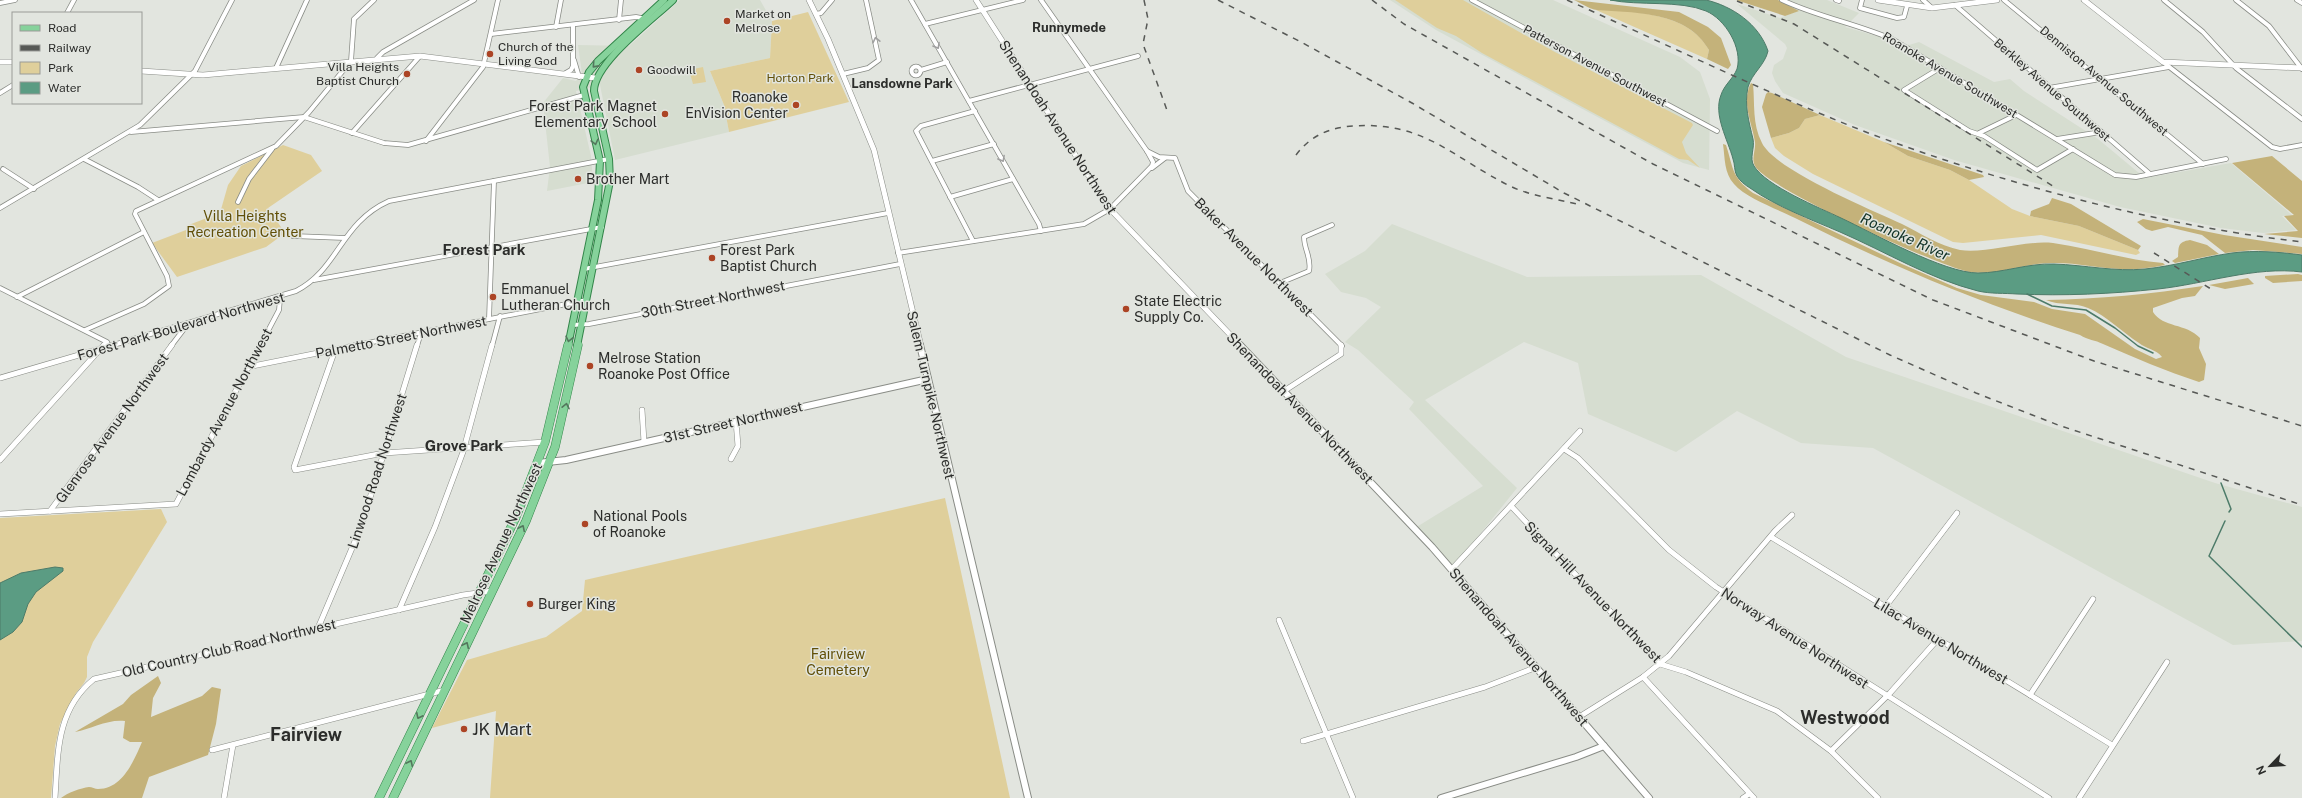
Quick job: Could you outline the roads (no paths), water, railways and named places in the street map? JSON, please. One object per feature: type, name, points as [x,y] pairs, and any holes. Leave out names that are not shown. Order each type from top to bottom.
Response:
[{"type":"main road","name":"Melrose Avenue Northwest","points":[[393,798],[526,521],[550,462],[564,415],[610,181],[609,159],[594,91],[595,78],[604,64],[647,20],[664,0]]},
{"type":"main road","name":"Melrose Avenue Northwest","points":[[379,798],[516,517],[545,442],[578,302],[600,186],[600,161],[583,87],[587,77],[598,61],[647,20],[664,12],[674,0]]},
{"type":"street","points":[[0,3],[15,0]]},
{"type":"street","points":[[68,12],[74,0]]},
{"type":"street","points":[[0,208],[140,126],[192,75],[232,0]]},
{"type":"street","points":[[276,68],[307,0]]},
{"type":"street","points":[[238,202],[249,179],[272,149],[302,117],[350,61],[353,55],[354,19],[374,0]]},
{"type":"street","points":[[377,58],[383,52],[458,11],[474,0]]},
{"type":"street","points":[[426,140],[479,74],[484,64],[498,0]]},
{"type":"street","points":[[556,27],[560,0]]},
{"type":"street","points":[[619,20],[621,0]]},
{"type":"street","name":"Salem Turnpike Northwest","points":[[809,0],[843,74],[874,150],[1028,798]]},
{"type":"street","points":[[816,14],[821,13],[832,0]]},
{"type":"street","points":[[843,74],[868,68],[879,60],[866,0]]},
{"type":"street","points":[[911,0],[994,144],[1039,224],[1041,231]]},
{"type":"street","name":"Shenandoah Avenue Northwest","points":[[976,0],[1110,209],[1452,569],[1649,798]]},
{"type":"street","points":[[924,24],[1023,0]]},
{"type":"street","points":[[1041,0],[1147,151],[1153,162],[1148,171]]},
{"type":"street","name":"Patterson Avenue Southwest","points":[[1472,0],[1717,131]]},
{"type":"street","name":"Roanoke Avenue Southwest","points":[[1782,0],[1812,14],[1886,36],[2119,176],[2128,178],[2226,159]]},
{"type":"street","points":[[1862,0],[1859,6],[1860,8],[1897,18],[1904,17],[1907,6]]},
{"type":"street","points":[[1878,0],[1907,6],[1932,8],[1997,0]]},
{"type":"street","points":[[1923,0],[1932,8]]},
{"type":"street","name":"Denniston Avenue Southwest","points":[[2004,0],[2203,164]]},
{"type":"street","points":[[2084,0],[2267,144],[2278,149],[2302,145]]},
{"type":"street","points":[[2164,0],[2203,32],[2232,65],[2302,118]]},
{"type":"street","points":[[2236,0],[2269,26],[2301,68]]},
{"type":"street","points":[[2297,0],[2302,3]]},
{"type":"street","name":"Berkley Avenue Southwest","points":[[1955,6],[2150,174]]},
{"type":"street","points":[[491,34],[641,17],[647,20]]},
{"type":"street","points":[[573,25],[574,60],[579,77]]},
{"type":"street","points":[[142,71],[192,75],[377,58],[420,56],[595,78]]},
{"type":"street","points":[[352,133],[420,56]]},
{"type":"street","points":[[969,101],[1138,56]]},
{"type":"street","points":[[562,74],[571,70],[574,60]]},
{"type":"street","points":[[0,62],[12,62]]},
{"type":"street","points":[[921,70],[947,62]]},
{"type":"street","points":[[2163,62],[2301,68]]},
{"type":"street","points":[[2050,88],[2169,67]]},
{"type":"street","points":[[1940,68],[1904,90],[1968,131],[1978,134],[2037,170],[2073,149]]},
{"type":"street","points":[[0,93],[12,86]]},
{"type":"street","points":[[131,132],[302,117],[395,145],[408,145],[584,95]]},
{"type":"street","points":[[973,242],[916,131],[919,126],[975,111]]},
{"type":"street","points":[[1978,134],[2016,115]]},
{"type":"street","points":[[2057,139],[2101,132]]},
{"type":"street","points":[[932,161],[994,144]]},
{"type":"street","points":[[86,330],[151,299],[168,288],[169,283],[167,276],[137,219],[135,214],[136,211],[272,149]]},
{"type":"street","points":[[1147,151],[1165,158]]},
{"type":"street","points":[[898,253],[1084,224],[1110,209],[1148,171],[1165,158]]},
{"type":"street","name":"Baker Avenue Northwest","points":[[1165,158],[1176,158],[1188,191],[1322,324],[1342,346],[1342,354],[1284,391]]},
{"type":"street","points":[[84,159],[138,187],[158,200]]},
{"type":"street","name":"Forest Park Boulevard Northwest","points":[[0,378],[280,299],[314,280],[358,219],[382,203],[609,159]]},
{"type":"street","points":[[3,169],[34,188]]},
{"type":"street","points":[[950,197],[1013,179]]},
{"type":"street","points":[[489,319],[494,181]]},
{"type":"street","points":[[584,269],[888,213]]},
{"type":"street","points":[[1280,284],[1309,271],[1311,262],[1304,246],[1304,237],[1314,231],[1332,225]]},
{"type":"street","points":[[314,280],[602,227]]},
{"type":"street","points":[[17,297],[144,232]]},
{"type":"street","points":[[293,236],[345,238]]},
{"type":"street","name":"30th Street Northwest","points":[[572,325],[900,264]]},
{"type":"street","points":[[0,288],[106,340],[107,344],[0,460]]},
{"type":"street","name":"Lombardy Avenue Northwest","points":[[50,511],[176,504],[279,310],[280,299]]},
{"type":"street","name":"Palmetto Street Northwest","points":[[248,367],[587,300]]},
{"type":"street","points":[[398,610],[435,527],[464,448],[500,316]]},
{"type":"street","name":"Glenrose Avenue Northwest","points":[[50,511],[187,325]]},
{"type":"street","name":"Linwood Road Northwest","points":[[318,628],[361,527],[421,333]]},
{"type":"street","points":[[335,350],[296,461],[295,470],[384,453],[545,442]]},
{"type":"street","name":"31st Street Northwest","points":[[538,463],[550,462],[644,442],[928,379]]},
{"type":"street","points":[[642,410],[644,442]]},
{"type":"street","points":[[731,459],[738,451],[739,444],[736,421]]},
{"type":"street","points":[[1452,569],[1580,431]]},
{"type":"street","name":"Norway Avenue Northwest","points":[[1564,449],[1583,463],[1668,550],[1724,592],[2048,798]]},
{"type":"street","name":"Signal Hill Avenue Northwest","points":[[1511,506],[1660,664],[1686,672],[1762,703],[1791,720],[1831,751],[1878,798]]},
{"type":"street","points":[[0,514],[50,511]]},
{"type":"street","points":[[1886,606],[1957,512]]},
{"type":"street","points":[[1579,717],[1660,664],[1792,515]]},
{"type":"street","name":"Lilac Avenue Northwest","points":[[1771,537],[2112,744]]},
{"type":"street","name":"Old Country Club Road Northwest","points":[[55,798],[59,747],[65,717],[74,699],[88,683],[99,677],[479,592],[492,591]]},
{"type":"street","points":[[2030,695],[2093,599]]},
{"type":"street","points":[[1279,620],[1353,798]]},
{"type":"street","points":[[1831,751],[1938,639]]},
{"type":"street","points":[[2079,798],[2112,744],[2166,662]]},
{"type":"street","points":[[1303,741],[1485,687],[1536,667]]},
{"type":"street","points":[[1643,676],[1752,796],[1743,798]]},
{"type":"street","points":[[212,750],[444,690]]},
{"type":"street","points":[[224,798],[233,745]]},
{"type":"street","points":[[1441,798],[1576,758],[1604,746]]},
{"type":"water","points":[[1610,0],[1706,0],[1725,7],[1743,18],[1758,32],[1768,51],[1764,61],[1752,77],[1747,94],[1748,113],[1753,142],[1752,160],[1754,166],[1760,174],[1794,196],[1928,260],[1947,267],[1978,273],[1987,273],[2044,264],[2134,270],[2167,266],[2232,253],[2267,252],[2302,255],[2302,272],[2266,271],[2230,276],[2176,287],[2070,295],[1988,293],[1943,280],[1782,207],[1746,186],[1740,180],[1735,172],[1734,161],[1722,127],[1719,111],[1722,91],[1737,69],[1737,52],[1731,35],[1720,20],[1706,11],[1684,5],[1634,3]]},
{"type":"water","points":[[55,567],[63,568],[63,571],[36,592],[28,604],[22,622],[13,632],[0,640],[0,583],[21,573]]},
{"type":"waterway","points":[[2027,294],[2052,306],[2086,310],[2115,328],[2138,346],[2153,353]]},
{"type":"waterway","points":[[2221,483],[2231,509],[2229,512]]},
{"type":"waterway","points":[[2225,521],[2209,556],[2302,647]]},
{"type":"railway","points":[[1144,0],[1148,19],[1143,44],[1168,113]]},
{"type":"railway","points":[[1218,0],[1301,42],[1412,103],[1564,193],[1890,355],[1976,393],[2058,425],[2302,505]]},
{"type":"railway","points":[[1372,0],[1404,24],[1653,164],[1933,300],[2094,361],[2302,426]]},
{"type":"railway","points":[[1567,0],[1756,86],[1833,119],[1923,153],[2029,186],[2138,214],[2247,235],[2302,242]]},
{"type":"railway","points":[[1737,1],[1794,24],[2056,188]]},
{"type":"railway","points":[[1296,155],[1314,138],[1337,128],[1379,126],[1400,129],[1438,144],[1512,187],[1536,195],[1577,204]]},
{"type":"railway","points":[[2154,253],[2211,289]]},
{"type":"place","name":"Market on Melrose","points":[[727,21]]},
{"type":"place","name":"Church of the Living God","points":[[490,54]]},
{"type":"place","name":"Goodwill","points":[[639,70]]},
{"type":"place","name":"Villa Heights Baptist Church","points":[[407,74]]},
{"type":"place","name":"Roanoke EnVision Center","points":[[796,105]]},
{"type":"place","name":"Forest Park Magnet Elementary School","points":[[665,114]]},
{"type":"place","name":"Brother Mart","points":[[578,179]]},
{"type":"place","name":"Forest Park Baptist Church","points":[[712,258]]},
{"type":"place","name":"Emmanuel Lutheran Church","points":[[493,297]]},
{"type":"place","name":"State Electric Supply Co.","points":[[1126,309]]},
{"type":"place","name":"Melrose Station Roanoke Post Office","points":[[590,366]]},
{"type":"place","name":"National Pools of Roanoke","points":[[585,524]]},
{"type":"place","name":"Burger King","points":[[530,604]]},
{"type":"place","name":"JK Mart","points":[[464,729]]},
{"type":"district","name":"Runnymede","points":[[1069,27]]},
{"type":"district","name":"Lansdowne Park","points":[[902,83]]},
{"type":"district","name":"Forest Park","points":[[484,250]]},
{"type":"district","name":"Grove Park","points":[[464,446]]},
{"type":"district","name":"Westwood","points":[[1845,718]]},
{"type":"district","name":"Fairview","points":[[306,735]]},
{"type":"park label","name":"Horton Park","points":[[800,78]]},
{"type":"park label","name":"Villa Heights Recreation Center","points":[[245,224]]},
{"type":"park label","name":"Fairview Cemetery","points":[[838,662]]},
{"type":"water label","name":"Roanoke River","points":[[1905,237]]}]
